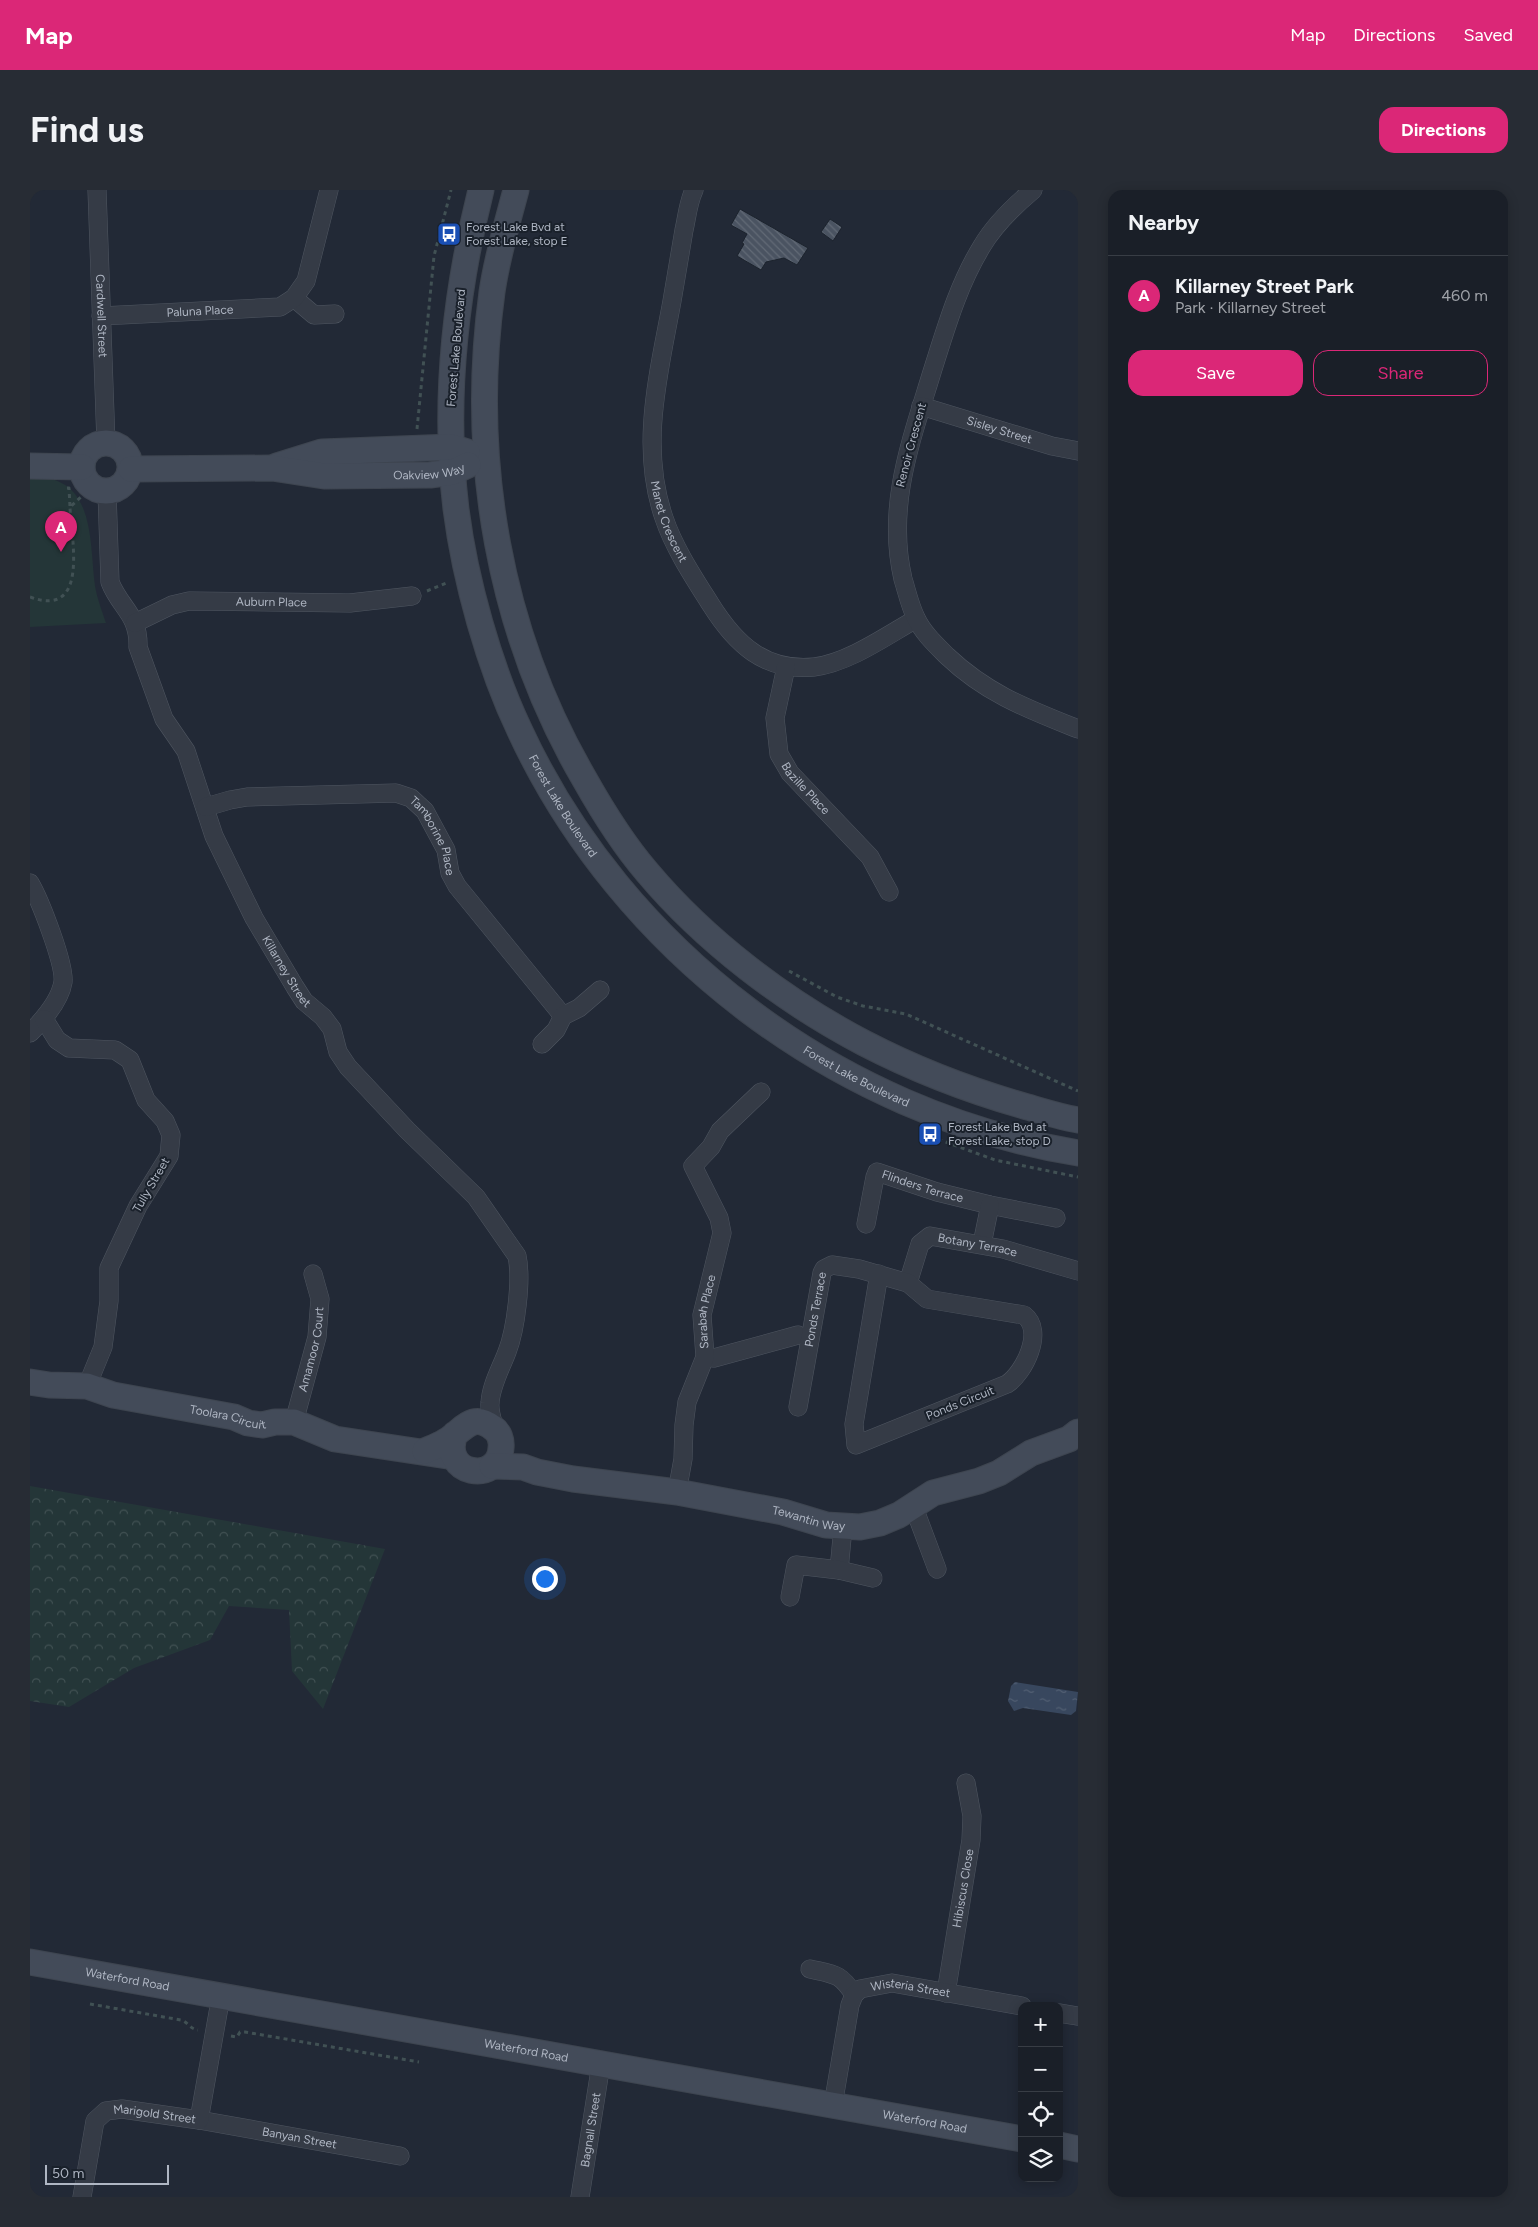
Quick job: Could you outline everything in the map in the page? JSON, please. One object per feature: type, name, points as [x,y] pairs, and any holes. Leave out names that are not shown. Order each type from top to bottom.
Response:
[{"type":"street","name":"Cardwell Street","points":[[97,190],[106,443]]},
{"type":"street","points":[[329,190],[306,281],[294,298],[314,315],[336,314]]},
{"type":"street","name":"Forest Lake Boulevard","points":[[481,190],[468,243],[456,314],[451,384],[456,510],[470,579],[492,658],[520,731],[556,797],[602,866],[647,919],[685,958],[744,1006],[802,1048],[858,1079],[930,1113],[987,1133],[1041,1147],[1078,1153]]},
{"type":"street","points":[[516,190],[497,262],[492,294],[484,389],[486,458],[496,544],[514,615],[544,700],[572,758],[605,815],[647,872],[698,924],[767,983],[829,1024],[911,1067],[998,1098],[1078,1120]]},
{"type":"street","name":"Manet Crescent","points":[[694,190],[679,260],[653,410],[651,450],[654,484],[668,528],[690,571],[724,626],[742,645],[761,657],[786,667],[814,667],[842,660],[916,619]]},
{"type":"street","name":"Renoir Crescent","points":[[1033,190],[1004,217],[983,244],[966,274],[953,305],[907,452],[898,493],[896,533],[902,571],[916,619],[935,645],[967,675],[1005,699],[1078,729]]},
{"type":"street","name":"Paluna Place","points":[[101,316],[266,310],[280,308],[294,298]]},
{"type":"street","name":"Sisley Street","points":[[922,406],[1052,446],[1078,451]]},
{"type":"street","points":[[30,466],[93,482],[120,487],[126,482],[131,469],[127,454],[114,444],[106,443],[98,444],[86,453],[93,482]]},
{"type":"street","name":"Oakview Way","points":[[272,468],[322,452],[452,447],[486,458]]},
{"type":"street","name":"Oakview Way","points":[[131,469],[272,468],[324,476],[430,474],[453,472],[486,458]]},
{"type":"street","name":"Killarney Street","points":[[93,482],[110,582],[115,596],[128,608],[135,623],[138,634],[138,647],[164,719],[186,751],[214,836],[254,918],[304,1001],[323,1017],[332,1029],[338,1052],[348,1067],[407,1130],[476,1197],[517,1256],[520,1267],[519,1283],[510,1341],[496,1378],[490,1403],[496,1447]]},
{"type":"street","name":"Auburn Place","points":[[135,623],[172,605],[189,602],[350,603],[412,596]]},
{"type":"street","name":"Bazille Place","points":[[786,667],[775,718],[779,754],[790,773],[870,858],[889,892]]},
{"type":"street","name":"Tamborine Place","points":[[206,807],[247,797],[396,793],[411,798],[425,811],[446,850],[450,873],[457,886],[563,1016]]},
{"type":"street","points":[[30,884],[61,961],[63,981],[57,998],[44,1019],[30,1033]]},
{"type":"street","points":[[542,1044],[556,1030],[563,1016],[579,1008],[600,990]]},
{"type":"street","name":"Tully Street","points":[[44,1019],[57,1040],[69,1048],[115,1050],[130,1060],[146,1100],[165,1121],[171,1135],[169,1156],[138,1206],[109,1268],[109,1301],[102,1347],[88,1386]]},
{"type":"street","name":"Sarabah Place","points":[[677,1492],[683,1459],[687,1402],[705,1357],[702,1315],[722,1232],[719,1218],[693,1166],[711,1147],[720,1131],[761,1092]]},
{"type":"street","name":"Flinders Terrace","points":[[866,1224],[874,1177],[878,1172],[937,1192],[1056,1218]]},
{"type":"street","points":[[982,1244],[990,1205]]},
{"type":"street","name":"Botany Terrace","points":[[908,1283],[917,1250],[926,1238],[937,1237],[982,1244],[1078,1271]]},
{"type":"street","name":"Ponds Terrace","points":[[798,1408],[824,1269],[832,1265],[838,1265],[879,1274]]},
{"type":"street","name":"Amamoor Court","points":[[294,1422],[318,1336],[320,1299],[313,1274]]},
{"type":"street","name":"Ponds Circuit","points":[[879,1274],[908,1283],[927,1299],[1024,1316],[1029,1319],[1033,1329],[1024,1365],[1015,1378],[1007,1384],[856,1445],[854,1424],[879,1274]]},
{"type":"street","points":[[705,1357],[714,1358],[798,1335]]},
{"type":"street","name":"Toolara Circuit","points":[[30,1382],[48,1385],[88,1386],[113,1395],[234,1417],[248,1423],[262,1425],[275,1422],[294,1422],[335,1439],[400,1450],[425,1451],[447,1440],[460,1438]]},
{"type":"street","name":"Killarney Street","points":[[460,1438],[490,1403]]},
{"type":"street","points":[[480,1422],[496,1447],[477,1472],[462,1467],[460,1438],[480,1422]]},
{"type":"street","name":"Tewantin Way","points":[[496,1447],[523,1467],[536,1472],[573,1479],[677,1492],[783,1512],[826,1525],[843,1527],[880,1524],[899,1515],[933,1493],[979,1482],[1031,1453],[1069,1439],[1078,1432]]},
{"type":"street","points":[[913,1505],[936,1569]]},
{"type":"street","points":[[838,1570],[843,1527]]},
{"type":"street","points":[[790,1598],[796,1565],[838,1570],[873,1578]]},
{"type":"street","name":"Hibiscus Close","points":[[946,1993],[971,1840],[972,1816],[966,1782]]},
{"type":"street","name":"Waterford Road","points":[[30,1962],[1018,2138]]},
{"type":"street","points":[[810,1969],[833,1974],[846,1981],[854,1995]]},
{"type":"street","name":"Wisteria Street","points":[[833,2105],[854,1995],[860,1989],[892,1983],[1018,2005]]},
{"type":"street","name":"Marigold Street","points":[[82,2197],[95,2121],[106,2111],[122,2109],[199,2120],[221,1996]]},
{"type":"street","points":[[1063,2014],[1078,2016]]},
{"type":"street","name":"Bagnall Street","points":[[580,2197],[601,2064]]},
{"type":"street","name":"Banyan Street","points":[[199,2120],[400,2156]]},
{"type":"street","points":[[1063,2146],[1078,2149]]},
{"type":"path","points":[[30,597],[43,602],[57,599],[66,591],[73,579],[74,546],[70,526],[70,507],[93,482]]},
{"type":"path","points":[[412,596],[449,582],[470,579]]},
{"type":"path","points":[[788,970],[837,998],[863,1006],[906,1014],[1078,1091]]},
{"type":"path","points":[[90,2004],[181,2020],[192,2029],[198,2030]]},
{"type":"path","points":[[231,2036],[236,2037],[240,2032],[245,2032],[419,2062]]},
{"type":"green space","points":[[30,477],[51,479],[67,486],[78,498],[85,513],[92,549],[95,586],[106,623],[30,627]]},
{"type":"green space","points":[[30,1486],[385,1549],[323,1709],[292,1671],[289,1610],[229,1606],[210,1640],[134,1668],[69,1707],[30,1701]]},
{"type":"water","points":[[1015,1682],[1078,1692],[1076,1711],[1071,1715],[1023,1708],[1014,1711],[1008,1701],[1011,1686]]},
{"type":"building","points":[[740,209],[808,248],[797,265],[784,258],[766,262],[761,270],[737,256],[747,234],[731,225]]},
{"type":"building","points":[[830,219],[842,227],[833,241],[821,232]]},
{"type":"place","name":"Forest Lake Bvd at Forest Lake, stop E","points":[[449,234]]},
{"type":"place","name":"Killarney Street Park","points":[[61,552]]},
{"type":"place","name":"Forest Lake Bvd at Forest Lake, stop D","points":[[930,1134]]}]
